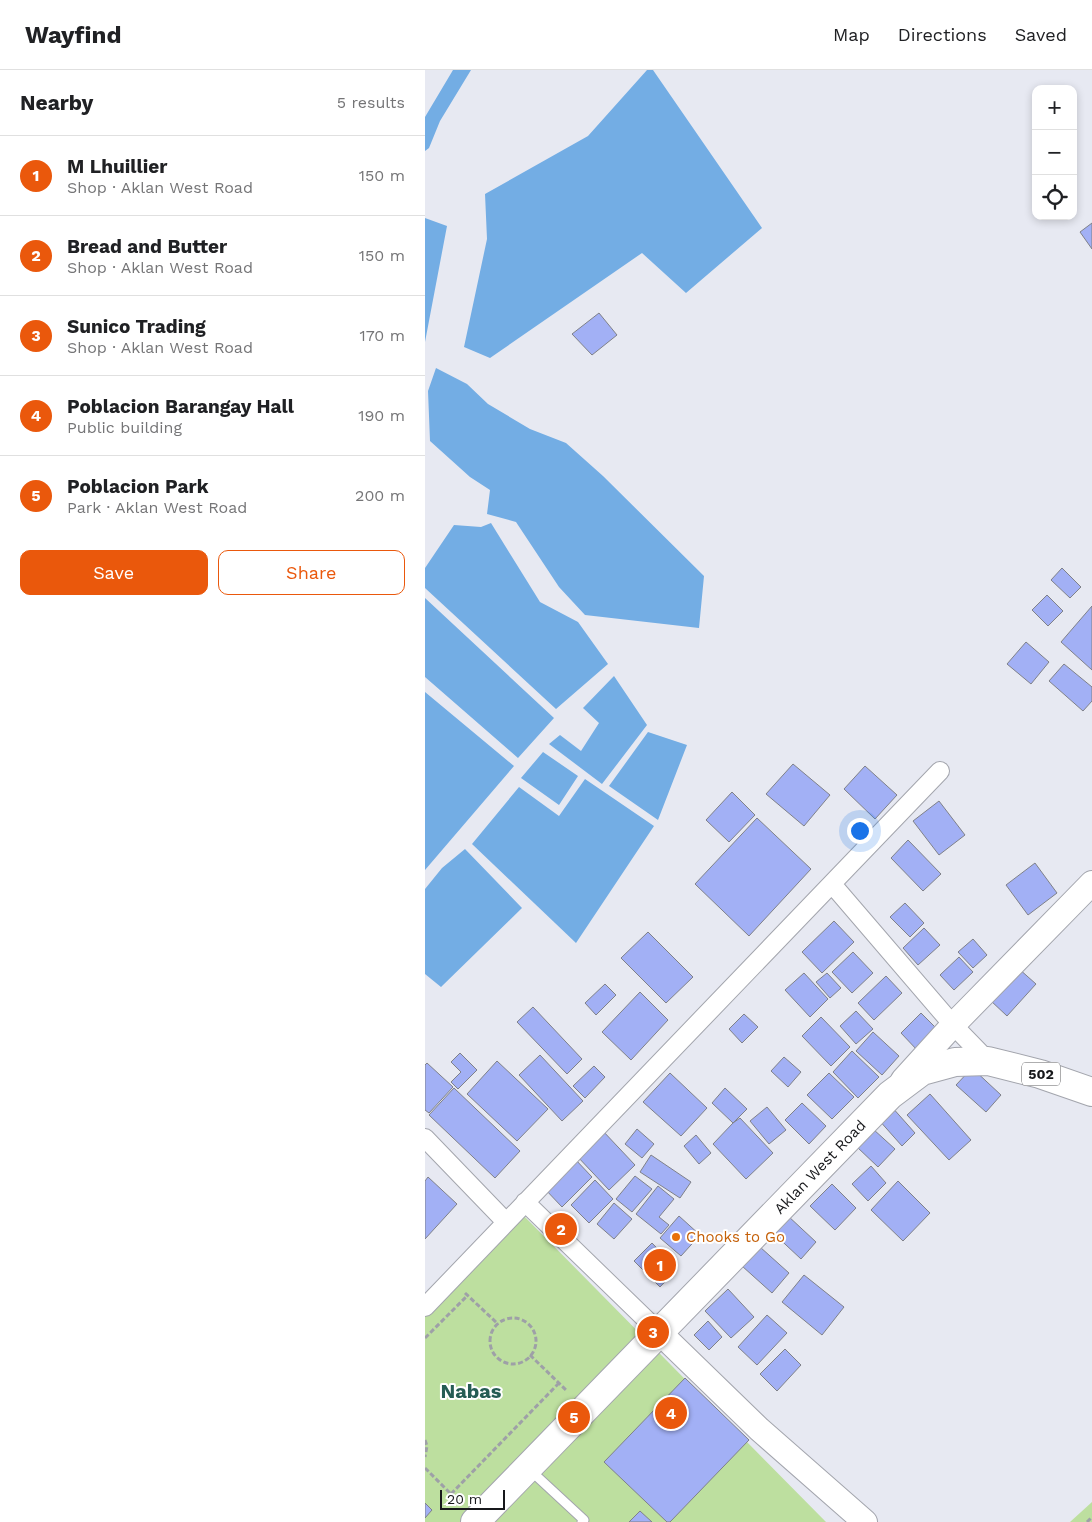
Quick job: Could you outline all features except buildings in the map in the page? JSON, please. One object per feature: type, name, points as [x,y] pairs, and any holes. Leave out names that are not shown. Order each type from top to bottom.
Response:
[{"type":"main road","name":"Aklan West Road","points":[[476,1521],[890,1095],[922,1071],[955,1062],[988,1061],[1040,1074],[1092,1092]]},
{"type":"street","points":[[425,1307],[940,771]]},
{"type":"street","points":[[890,1095],[953,1025],[1092,883]]},
{"type":"street","points":[[832,884],[953,1025],[988,1061]]},
{"type":"street","points":[[425,1138],[506,1222]]},
{"type":"street","points":[[525,1202],[759,1429],[865,1522]]},
{"type":"lane","points":[[528,1468],[584,1520],[582,1522]]},
{"type":"path","points":[[451,1280],[498,1324]]},
{"type":"path","points":[[425,1338],[468,1295]]},
{"type":"path","points":[[511,1318],[526,1322],[535,1334],[534,1349],[530,1355],[525,1360],[517,1363],[503,1362],[492,1351],[490,1344],[493,1330],[504,1320],[511,1318]]},
{"type":"path","points":[[530,1355],[585,1408]]},
{"type":"path","points":[[451,1494],[559,1383]]},
{"type":"path","points":[[425,1440],[427,1446],[425,1457]]},
{"type":"path","points":[[425,1468],[476,1521]]},
{"type":"path","points":[[1087,1522],[1092,1517]]},
{"type":"green space","points":[[523,1215],[826,1522],[425,1522],[425,1313]]},
{"type":"green space","points":[[1092,1502],[1092,1522],[1070,1522]]},
{"type":"water","points":[[453,70],[471,70],[440,121],[429,148],[425,151],[425,117]]},
{"type":"water","points":[[647,70],[653,70],[762,228],[686,293],[642,253],[490,358],[464,347],[487,239],[485,194],[588,136]]},
{"type":"water","points":[[425,218],[447,226],[425,342]]},
{"type":"water","points":[[436,368],[467,384],[488,404],[530,429],[566,443],[603,476],[704,576],[699,628],[585,615],[559,587],[516,522],[487,514],[490,490],[470,477],[430,441],[428,391]]},
{"type":"water","points":[[491,523],[540,602],[578,622],[608,664],[556,709],[425,588],[425,568],[454,525],[481,527]]},
{"type":"water","points":[[425,598],[554,718],[518,758],[425,677]]},
{"type":"water","points":[[614,676],[647,725],[602,784],[549,744],[560,735],[581,751],[599,723],[583,708]]},
{"type":"water","points":[[425,692],[514,766],[425,870]]},
{"type":"water","points":[[648,732],[687,745],[658,820],[609,786]]},
{"type":"water","points":[[543,752],[578,776],[559,805],[521,778]]},
{"type":"water","points":[[585,779],[654,826],[576,943],[472,844],[519,787],[559,816]]},
{"type":"water","points":[[465,849],[522,908],[441,987],[425,974],[425,889],[442,868]]},
{"type":"place","name":"Bread and Butter","points":[[561,1229]]},
{"type":"place","name":"Chooks to Go","points":[[676,1237]]},
{"type":"place","name":"M Lhuillier","points":[[660,1265]]},
{"type":"place","name":"Sunico Trading","points":[[653,1332]]},
{"type":"place","name":"Poblacion Barangay Hall","points":[[671,1413]]},
{"type":"place","name":"Poblacion Park","points":[[574,1417]]},
{"type":"district","name":"Nabas","points":[[471,1391]]}]
